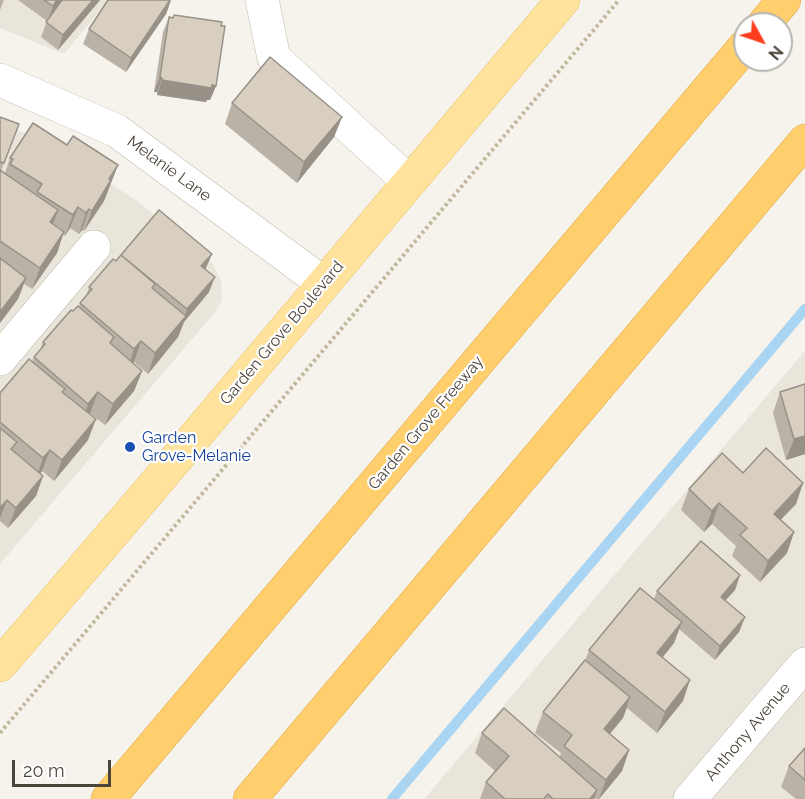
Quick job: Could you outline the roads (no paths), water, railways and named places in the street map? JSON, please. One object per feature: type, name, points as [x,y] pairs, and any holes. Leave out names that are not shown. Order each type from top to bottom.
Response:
[{"type":"highway","points":[[774,12],[784,0]]},
{"type":"highway","name":"Garden Grove Freeway","points":[[108,799],[733,60]]},
{"type":"highway","points":[[250,799],[805,141]]},
{"type":"main road","name":"Garden Grove Boulevard","points":[[0,665],[563,0]]},
{"type":"street","points":[[262,0],[274,58],[409,182]]},
{"type":"street","name":"Melanie Lane","points":[[0,80],[117,131],[323,283]]},
{"type":"street","points":[[0,359],[94,247]]},
{"type":"street","name":"Anthony Avenue","points":[[690,799],[805,664]]},
{"type":"waterway","points":[[392,799],[805,309]]},
{"type":"place","name":"Garden Grove-Melanie","points":[[130,447]]}]
